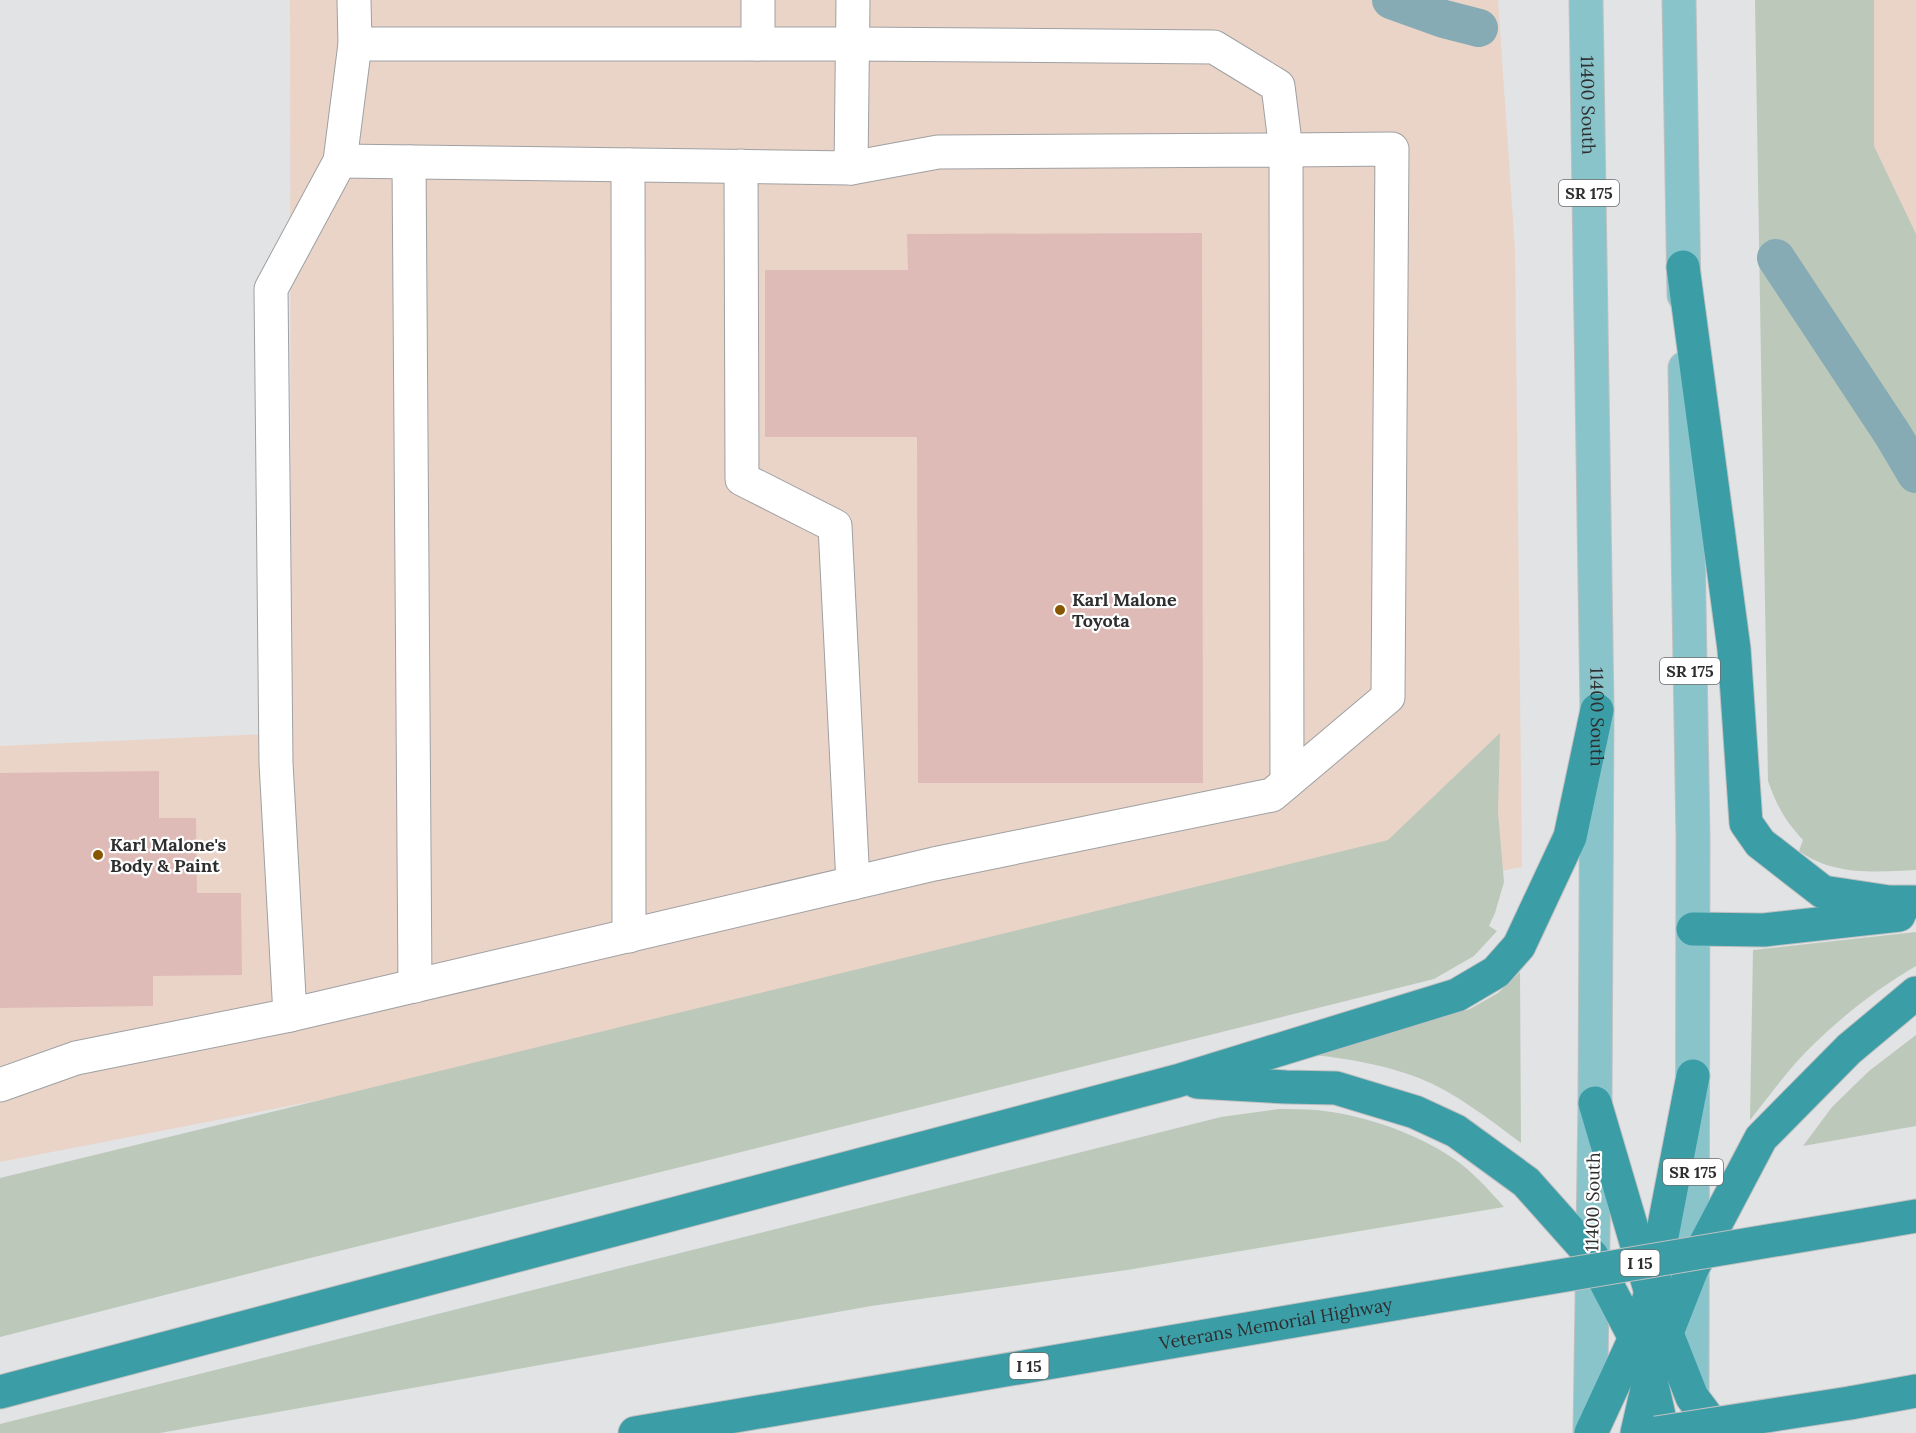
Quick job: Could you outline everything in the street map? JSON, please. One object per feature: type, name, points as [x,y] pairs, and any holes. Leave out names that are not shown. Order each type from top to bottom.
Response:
[{"type":"highway","points":[[1683,267],[1734,649],[1746,823],[1760,843],[1823,892],[1889,902],[1916,902]]},
{"type":"highway","points":[[0,1392],[1177,1081],[1457,995],[1496,972],[1519,945],[1570,837],[1597,710]]},
{"type":"highway","points":[[1693,929],[1764,930],[1916,912]]},
{"type":"highway","points":[[1637,1433],[1650,1376],[1692,1269],[1761,1138],[1849,1049],[1916,993]]},
{"type":"highway","points":[[1591,1433],[1635,1338],[1651,1293],[1693,1076]]},
{"type":"highway","points":[[1177,1081],[1286,1088],[1336,1088],[1415,1112],[1456,1131],[1526,1182],[1592,1256],[1635,1338],[1650,1376],[1663,1433]]},
{"type":"highway","points":[[1595,1103],[1651,1293],[1692,1397],[1719,1433]]},
{"type":"highway","name":"Veterans Memorial Highway","points":[[635,1433],[1916,1216]]},
{"type":"highway","points":[[1656,1433],[1916,1391]]},
{"type":"main road","name":"11400 South","points":[[1586,0],[1597,710],[1591,1433]]},
{"type":"main road","name":"SR 175","points":[[1679,0],[1692,802],[1692,1433]]},
{"type":"lane","points":[[290,1015],[276,763],[271,289],[340,161],[355,44],[354,0]]},
{"type":"lane","points":[[758,0],[758,44]]},
{"type":"lane","points":[[851,168],[853,0]]},
{"type":"lane","points":[[355,44],[1214,47],[1278,86],[1286,150],[1287,782]]},
{"type":"lane","points":[[0,1085],[76,1058],[290,1015],[934,864],[1272,795],[1388,697],[1392,149],[938,152],[851,168],[340,161]]},
{"type":"lane","points":[[409,162],[415,986]]},
{"type":"lane","points":[[628,165],[629,936]]},
{"type":"lane","points":[[741,166],[742,479],[835,526],[853,883]]},
{"type":"shaded area","points":[[290,0],[1498,0],[1515,250],[1522,867],[0,1162],[0,746],[291,733]]},
{"type":"shaded area","points":[[1795,0],[1916,0],[1916,234]]},
{"type":"green space","points":[[1755,0],[1874,0],[1874,146],[1916,234],[1916,870],[1855,871],[1826,865],[1812,859],[1799,851],[1803,840],[1782,813],[1768,781]]},
{"type":"green space","points":[[1500,733],[1498,812],[1504,882],[1489,926],[1497,931],[1474,956],[1434,979],[0,1337],[0,1178],[1388,840]]},
{"type":"green space","points":[[1916,932],[1916,966],[1876,992],[1827,1031],[1798,1060],[1750,1120],[1753,950]]},
{"type":"green space","points":[[1520,972],[1521,1143],[1459,1099],[1419,1078],[1367,1063],[1314,1055],[1470,1009],[1498,993]]},
{"type":"green space","points":[[1916,1035],[1916,1126],[1803,1146],[1832,1107],[1869,1071]]},
{"type":"green space","points":[[1279,1109],[1333,1112],[1370,1120],[1406,1133],[1461,1164],[1504,1207],[1127,1270],[871,1306],[160,1433],[0,1433],[0,1424],[1221,1117]]},
{"type":"building","name":"Karl Malone Toyota","points":[[1202,233],[1203,783],[918,783],[917,437],[765,437],[765,270],[908,270],[907,234]]},
{"type":"building","name":"Karl Malone's Body & Paint","points":[[159,771],[159,818],[196,818],[197,893],[241,893],[242,975],[153,976],[153,1006],[0,1008],[0,773]]},
{"type":"waterway","points":[[1391,0],[1444,19],[1479,28]]},
{"type":"waterway","points":[[1776,258],[1893,435],[1916,474]]},
{"type":"place","name":"Karl Malone Toyota","points":[[1060,610]]},
{"type":"place","name":"Karl Malone's Body & Paint","points":[[98,855]]}]
